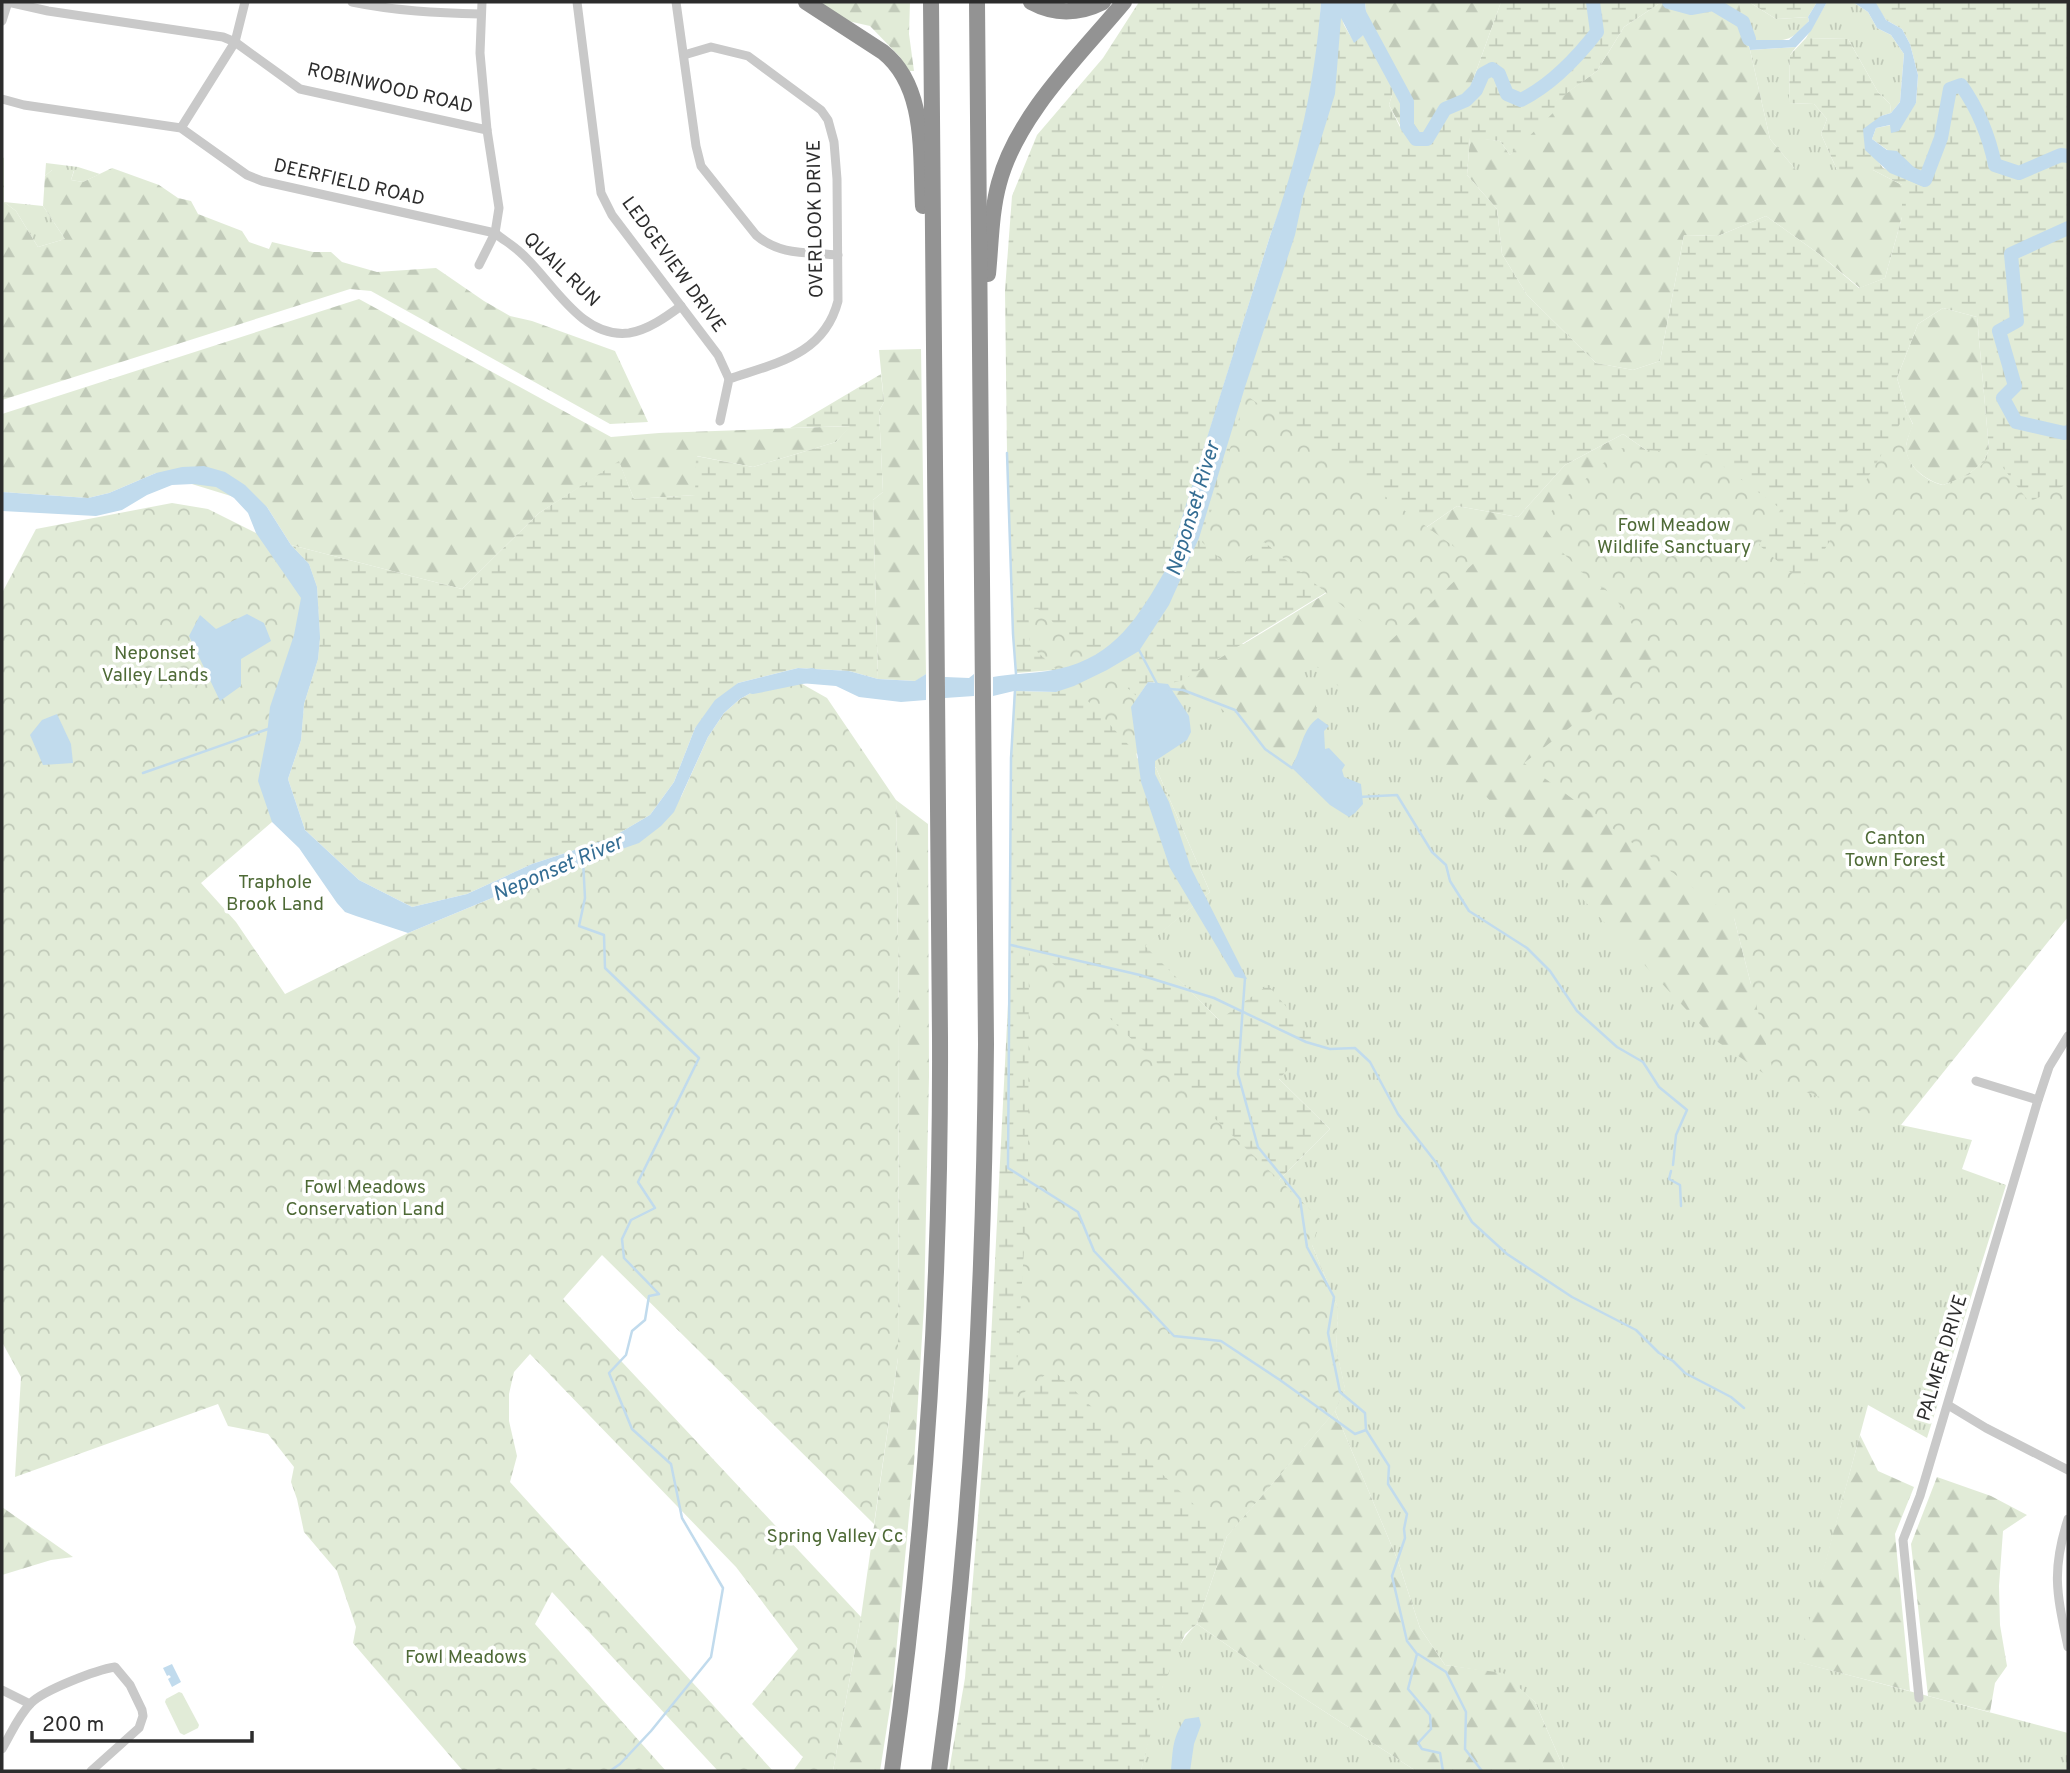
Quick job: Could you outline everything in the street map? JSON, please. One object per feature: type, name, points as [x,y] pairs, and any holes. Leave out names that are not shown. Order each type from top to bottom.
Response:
[{"type":"highway","points":[[806,2],[888,55],[908,82],[916,113],[925,226],[934,284]]},
{"type":"highway","points":[[892,1771],[917,1560],[935,1314],[940,1094],[931,2]]},
{"type":"highway","points":[[939,1771],[965,1540],[981,1292],[986,1099],[977,2]]},
{"type":"highway","points":[[1031,2],[1051,10],[1066,12],[1086,9],[1103,2]]},
{"type":"highway","points":[[979,342],[994,209],[998,184],[1008,156],[1037,107],[1124,2]]},
{"type":"street","points":[[2,21],[8,2]]},
{"type":"street","name":"ROBINWOOD ROAD","points":[[8,2],[48,11],[223,37],[235,42],[300,89],[487,130]]},
{"type":"street","points":[[181,128],[235,42],[245,2]]},
{"type":"street","points":[[352,2],[404,11],[481,14]]},
{"type":"street","points":[[479,265],[495,233],[499,208],[487,130],[480,53],[482,2]]},
{"type":"street","name":"LEDGEVIEW DRIVE","points":[[577,2],[601,193],[612,215],[718,355],[729,379]]},
{"type":"street","points":[[676,2],[701,166],[765,243],[791,253],[838,255]]},
{"type":"street","name":"OVERLOOK DRIVE","points":[[684,55],[711,47],[748,56],[821,110],[828,120],[834,142],[838,255],[838,301],[834,317],[818,340],[800,353],[729,379]]},
{"type":"street","name":"DEERFIELD ROAD","points":[[2,99],[23,105],[181,128],[247,175],[262,181],[495,233]]},
{"type":"street","name":"QUAIL RUN","points":[[495,233],[521,253],[582,318],[610,332],[632,333],[663,319],[681,306]]},
{"type":"street","points":[[720,421],[729,379]]},
{"type":"street","name":"PALMER DRIVE","points":[[1919,1698],[1903,1540],[1920,1496],[1948,1405],[2038,1100],[2049,1067],[2068,1036]]},
{"type":"street","points":[[1976,1081],[2038,1100]]},
{"type":"street","points":[[1948,1405],[1986,1428],[2068,1470]]},
{"type":"street","points":[[2068,1519],[2056,1571],[2068,1647]]},
{"type":"street","points":[[2,1749],[36,1698],[91,1673],[115,1667],[130,1685],[142,1710],[142,1716],[139,1728],[90,1771]]},
{"type":"street","points":[[2,1690],[30,1704]]},
{"type":"green space","points":[[819,2],[910,2],[909,34],[914,71],[908,71],[900,57],[870,26],[848,21]]},
{"type":"green space","points":[[1139,2],[1321,2],[1318,49],[1305,121],[1289,185],[1270,236],[1193,484],[1202,491],[1287,220],[1337,2],[1344,25],[1354,42],[1368,31],[1396,82],[1389,105],[1400,127],[1409,123],[1418,133],[1426,133],[1452,102],[1469,91],[1501,2],[1702,2],[1683,9],[1660,3],[1624,27],[1597,71],[1555,102],[1554,112],[1510,155],[1500,141],[1470,138],[1467,175],[1497,209],[1502,254],[1527,295],[1596,363],[1633,370],[1660,361],[1684,235],[1718,236],[1766,216],[1819,254],[1859,288],[1885,278],[1902,217],[1902,185],[1873,170],[1837,170],[1821,134],[1827,119],[1814,104],[1789,103],[1790,55],[1806,38],[1848,39],[1878,92],[1890,104],[1891,113],[1881,116],[1865,149],[1883,168],[1927,186],[1920,173],[1872,139],[1876,128],[1891,125],[1916,103],[1918,75],[1910,44],[1902,29],[1886,20],[1874,2],[2068,2],[2068,554],[1746,634],[1694,483],[1623,434],[1565,465],[1518,517],[1457,506],[1382,558],[1183,680],[1168,684],[1148,682],[1131,708],[1137,758],[1156,768],[1210,892],[1145,946],[1219,1020],[1268,985],[1315,1041],[1279,1079],[1330,1129],[1279,1180],[1320,1219],[1312,1245],[1338,1308],[1336,1349],[1345,1389],[1335,1411],[1227,1536],[1197,1624],[1185,1634],[1163,1686],[1141,1771],[949,1771],[965,1678],[989,1380],[1011,945],[1011,758],[1014,691],[1056,692],[1055,670],[1016,673],[1007,453],[1005,290],[1012,196],[1037,135],[1103,58]],"holes":[[[1943,308],[1977,317],[1989,449],[1977,467],[1943,485],[1924,477],[1909,460],[1906,446],[1913,425],[1897,378],[1918,324]]]},
{"type":"green space","points":[[1365,2],[1501,2],[1469,91],[1452,102],[1426,133],[1417,133],[1401,127],[1389,105],[1396,82],[1368,31]]},
{"type":"green space","points":[[1702,2],[1739,2],[1770,139],[1796,170],[1873,170],[1902,185],[1902,217],[1885,278],[1860,288],[1766,216],[1718,236],[1684,235],[1660,361],[1633,370],[1596,363],[1527,295],[1502,254],[1497,209],[1467,175],[1470,137],[1500,141],[1510,155],[1554,102],[1597,71],[1624,27],[1660,3],[1683,9]]},
{"type":"green space","points":[[1739,2],[1749,2],[1776,19],[1808,17],[1809,21],[1796,34],[1785,40],[1753,40],[1744,18],[1741,17]]},
{"type":"green space","points":[[1749,2],[1817,2],[1808,17],[1776,19]]},
{"type":"green space","points":[[1827,2],[1853,2],[1868,12],[1877,28],[1891,35],[1904,54],[1900,102],[1891,113],[1890,104],[1878,92],[1848,39],[1806,38]]},
{"type":"green space","points":[[1796,47],[1790,55],[1789,103],[1814,104],[1827,119],[1821,134],[1837,170],[1796,170],[1770,139],[1750,50]]},
{"type":"green space","points":[[2,157],[4,202],[16,211],[38,247],[65,239],[43,206],[45,176],[52,170],[74,170],[71,180],[83,182],[112,168],[159,185],[178,198],[191,201],[198,214],[242,231],[249,242],[269,249],[272,242],[313,252],[331,252],[342,262],[377,272],[436,268],[510,316],[532,321],[615,351],[648,422],[610,424],[371,291],[350,289],[2,400]]},
{"type":"green space","points":[[46,163],[78,167],[100,174],[83,182],[71,180],[74,171],[52,170],[45,176]]},
{"type":"green space","points":[[4,202],[43,206],[65,239],[38,247],[16,211]]},
{"type":"green space","points":[[359,299],[611,437],[851,426],[836,442],[753,467],[697,456],[696,495],[634,499],[619,462],[539,513],[462,589],[291,545],[267,507],[156,473],[109,493],[88,498],[2,492],[2,414]]},
{"type":"green space","points":[[1943,308],[1977,317],[1989,449],[1977,468],[1943,485],[1924,476],[1909,460],[1906,446],[1913,424],[1897,378],[1918,324]]},
{"type":"green space","points":[[921,349],[926,674],[916,681],[878,679],[873,500],[883,492],[879,411],[884,402],[879,350]]},
{"type":"green space","points":[[881,374],[884,402],[879,411],[883,492],[873,500],[878,679],[849,671],[798,668],[738,683],[695,728],[674,782],[650,815],[611,838],[532,864],[467,894],[412,907],[359,880],[305,830],[288,779],[301,740],[304,704],[318,659],[320,637],[317,587],[309,564],[291,545],[462,589],[539,513],[619,461],[634,499],[695,495],[696,456],[753,467],[836,442],[850,426],[790,428]]},
{"type":"green space","points":[[1246,395],[1475,562],[1388,643],[1264,542],[1235,573],[1202,542]]},
{"type":"green space","points":[[1907,412],[1913,425],[1906,452],[1918,472],[1937,485],[1955,482],[1967,476],[1986,460],[1989,449],[2029,502],[2068,484],[2068,917],[1901,1125],[1776,1082],[1734,918],[1524,763],[1662,656],[1632,624],[1614,596],[1588,578],[1563,553],[1541,523],[1557,505],[1620,448],[1708,455],[1781,509],[1759,545],[1804,584]]},
{"type":"green space","name":"Fowl Meadow Wildlife Sanctuary","points":[[1623,434],[1694,483],[1734,918],[1776,1082],[1715,1040],[1481,791],[1470,790],[1403,725],[1332,682],[1322,669],[1307,664],[1294,675],[1315,701],[1318,718],[1308,728],[1291,767],[1302,779],[1284,773],[1231,717],[1210,699],[1190,698],[1183,706],[1168,684],[1183,680],[1288,617],[1457,506],[1518,517],[1565,465]]},
{"type":"green space","name":"Fowl Meadows Conservation Land","points":[[172,503],[208,509],[256,533],[291,545],[309,564],[317,587],[320,637],[318,659],[304,704],[301,740],[272,822],[201,883],[236,922],[285,994],[408,933],[550,874],[681,797],[708,737],[724,713],[740,699],[788,676],[827,698],[896,800],[899,1017],[898,1358],[874,1524],[602,1255],[563,1299],[861,1617],[833,1771],[793,1771],[803,1757],[752,1704],[798,1649],[736,1567],[530,1354],[514,1372],[509,1394],[509,1421],[517,1456],[510,1482],[773,1771],[718,1771],[552,1592],[535,1624],[666,1771],[463,1771],[353,1643],[356,1627],[337,1571],[304,1532],[291,1482],[294,1467],[268,1434],[228,1426],[218,1404],[15,1477],[21,1377],[2,1342],[2,593],[36,529]]},
{"type":"green space","points":[[1038,609],[1158,715],[1156,768],[1137,754],[1074,686],[1030,645],[1028,610]]},
{"type":"green space","points":[[1157,635],[1405,661],[1901,1125],[1972,1140],[1962,1169],[2006,1185],[1927,1438],[1868,1405],[1799,1662],[2068,1733],[2068,1771],[1565,1771],[1535,1702],[1503,1674],[1445,1665],[1420,1628],[1398,1561],[1335,1411],[1345,1389],[1336,1349],[1338,1308],[1312,1245],[1279,1180],[1330,1129],[1144,946],[1210,892],[1156,768]]},
{"type":"green space","points":[[896,800],[928,824],[929,1077],[924,1306],[914,1463],[892,1695],[880,1771],[833,1771],[861,1617],[898,1358],[899,1017]]},
{"type":"green space","points":[[1029,941],[1320,1219],[1312,1246],[1338,1308],[1336,1349],[1345,1389],[1335,1411],[1227,1536],[1052,1369],[1015,1400],[1028,1181]]},
{"type":"green space","points":[[1335,1411],[1398,1561],[1420,1628],[1445,1665],[1503,1673],[1535,1702],[1565,1771],[1416,1771],[1293,1691],[1197,1624],[1227,1536]]},
{"type":"green space","points":[[1860,1435],[1878,1471],[1914,1487],[1895,1534],[1910,1691],[1798,1662]]},
{"type":"green space","points":[[1937,1477],[1991,1496],[2027,1515],[2003,1531],[1999,1586],[2000,1625],[2007,1666],[1995,1683],[1990,1712],[1928,1696],[1911,1544]]},
{"type":"green space","points":[[2,1507],[73,1557],[51,1560],[2,1575]]},
{"type":"green space","points":[[1197,1624],[1293,1691],[1416,1771],[1141,1771],[1168,1672],[1186,1636]]},
{"type":"green space","points":[[179,1692],[199,1725],[184,1735],[180,1733],[165,1702]]},
{"type":"water","points":[[1321,2],[1365,2],[1368,31],[1354,43],[1341,18],[1335,94],[1303,197],[1295,235],[1199,538],[1169,605],[1139,651],[1107,670],[1056,692],[1014,691],[993,696],[993,677],[1058,669],[1095,655],[1110,644],[1135,618],[1166,569],[1297,150],[1310,92]]},
{"type":"water","points":[[1817,2],[1827,2],[1811,31],[1796,47],[1750,50],[1741,17],[1744,18],[1753,40],[1789,40],[1809,21],[1808,17]]},
{"type":"water","points":[[1853,2],[1876,3],[1886,20],[1902,29],[1910,44],[1918,75],[1916,103],[1899,131],[1891,133],[1890,125],[1876,128],[1872,139],[1887,150],[1897,151],[1920,173],[1928,186],[1890,173],[1865,150],[1863,129],[1881,116],[1891,113],[1900,102],[1904,54],[1891,35],[1877,28],[1868,12]]},
{"type":"water","points":[[204,466],[225,472],[245,485],[267,507],[291,545],[309,564],[317,587],[320,637],[318,659],[304,704],[301,740],[288,779],[305,830],[359,880],[412,907],[467,894],[532,864],[611,838],[650,815],[674,782],[695,728],[715,700],[738,683],[798,668],[849,671],[878,679],[915,681],[926,674],[926,700],[901,702],[859,697],[836,686],[800,683],[788,676],[765,685],[740,699],[724,713],[708,737],[674,812],[639,843],[550,874],[408,933],[345,912],[299,848],[272,822],[258,781],[270,707],[294,635],[301,598],[256,533],[248,513],[234,498],[216,487],[172,485],[147,495],[122,510],[96,516],[2,511],[2,492],[88,498],[109,493],[156,473],[182,467]]},
{"type":"water","points":[[247,614],[264,623],[271,641],[241,659],[241,686],[220,701],[189,636],[200,615],[216,629]]},
{"type":"water","points":[[974,674],[974,696],[945,698],[945,677],[969,678]]},
{"type":"water","points":[[1148,682],[1168,684],[1189,716],[1191,732],[1187,740],[1155,761],[1155,774],[1169,802],[1191,868],[1247,979],[1235,977],[1170,868],[1141,782],[1131,707]]},
{"type":"water","points":[[57,714],[71,744],[73,763],[43,765],[30,735],[42,720]]},
{"type":"water","points":[[1318,718],[1329,726],[1324,731],[1325,749],[1329,748],[1345,765],[1342,770],[1344,777],[1361,784],[1363,804],[1349,817],[1330,805],[1291,767],[1308,728]]},
{"type":"water","points":[[172,1664],[181,1682],[172,1687],[168,1679],[171,1677],[167,1676],[163,1668]]},
{"type":"water","points":[[1199,1717],[1201,1725],[1194,1744],[1190,1771],[1171,1771],[1174,1744],[1181,1726],[1185,1719]]},
{"type":"waterway","points":[[1353,2],[1407,102],[1407,126],[1416,139],[1427,139],[1445,109],[1466,100],[1476,90],[1483,74],[1492,69],[1499,74],[1507,94],[1521,100],[1543,87],[1572,61],[1597,32],[1593,2]]},
{"type":"waterway","points":[[1669,2],[1691,8],[1713,4],[1743,22],[1749,39]]},
{"type":"waterway","points":[[1907,172],[1925,180],[1941,138],[1950,89],[1961,85],[1982,123],[1995,165],[2019,173],[2061,155],[2068,156]]},
{"type":"waterway","points":[[2068,228],[2011,254],[2017,321],[1999,331],[2015,386],[2003,398],[2016,422],[2068,432]]},
{"type":"waterway","points":[[1007,453],[1016,674]]},
{"type":"waterway","points":[[1139,650],[1157,684]]},
{"type":"waterway","name":"Neponset River","points":[[753,687],[812,675]]},
{"type":"waterway","points":[[1169,689],[1183,690],[1235,710],[1265,749],[1292,768]]},
{"type":"waterway","points":[[1015,690],[1011,758],[1008,1168],[1078,1212],[1094,1251],[1174,1336],[1221,1341],[1355,1434],[1366,1430]]},
{"type":"waterway","points":[[143,773],[268,729]]},
{"type":"waterway","points":[[1359,797],[1397,795],[1432,852],[1446,865],[1450,881],[1469,911],[1527,948],[1550,971],[1577,1011],[1617,1047],[1643,1062],[1659,1087],[1687,1110],[1676,1135],[1673,1165]]},
{"type":"waterway","points":[[583,860],[585,898],[579,926],[604,935],[605,968],[699,1058],[638,1182],[655,1208],[631,1220],[622,1239],[624,1258],[659,1294],[649,1296],[645,1320],[632,1331],[626,1355],[609,1373],[632,1429],[671,1464],[682,1518],[723,1588],[711,1657],[651,1731],[610,1771]]},
{"type":"waterway","points":[[1011,945],[1140,975],[1214,998],[1306,1042],[1330,1049],[1355,1048],[1370,1062],[1398,1114],[1438,1165],[1472,1222],[1507,1254],[1572,1297],[1636,1330],[1659,1353],[1673,1361],[1685,1373],[1731,1397],[1744,1408]]},
{"type":"waterway","points":[[1245,978],[1238,1074],[1258,1147],[1300,1199],[1307,1247],[1334,1297],[1328,1333],[1340,1392],[1365,1413],[1366,1430],[1389,1466],[1388,1484],[1407,1514],[1405,1538],[1392,1576],[1407,1641],[1417,1654],[1408,1689],[1430,1715],[1431,1729],[1418,1743],[1422,1749],[1440,1753],[1443,1771]]},
{"type":"waterway","points":[[1671,1171],[1669,1179],[1680,1185],[1681,1206]]},
{"type":"waterway","points":[[1418,1654],[1446,1672],[1466,1712],[1465,1749],[1482,1771]]},
{"type":"park label","name":"Neponset Valley Lands","points":[[155,665]]},
{"type":"park label","name":"Canton Town Forest","points":[[1895,850]]},
{"type":"park label","name":"Traphole Brook Land","points":[[275,894]]},
{"type":"park label","name":"Spring Valley Cc","points":[[835,1537]]},
{"type":"park label","name":"Fowl Meadows","points":[[466,1658]]}]
